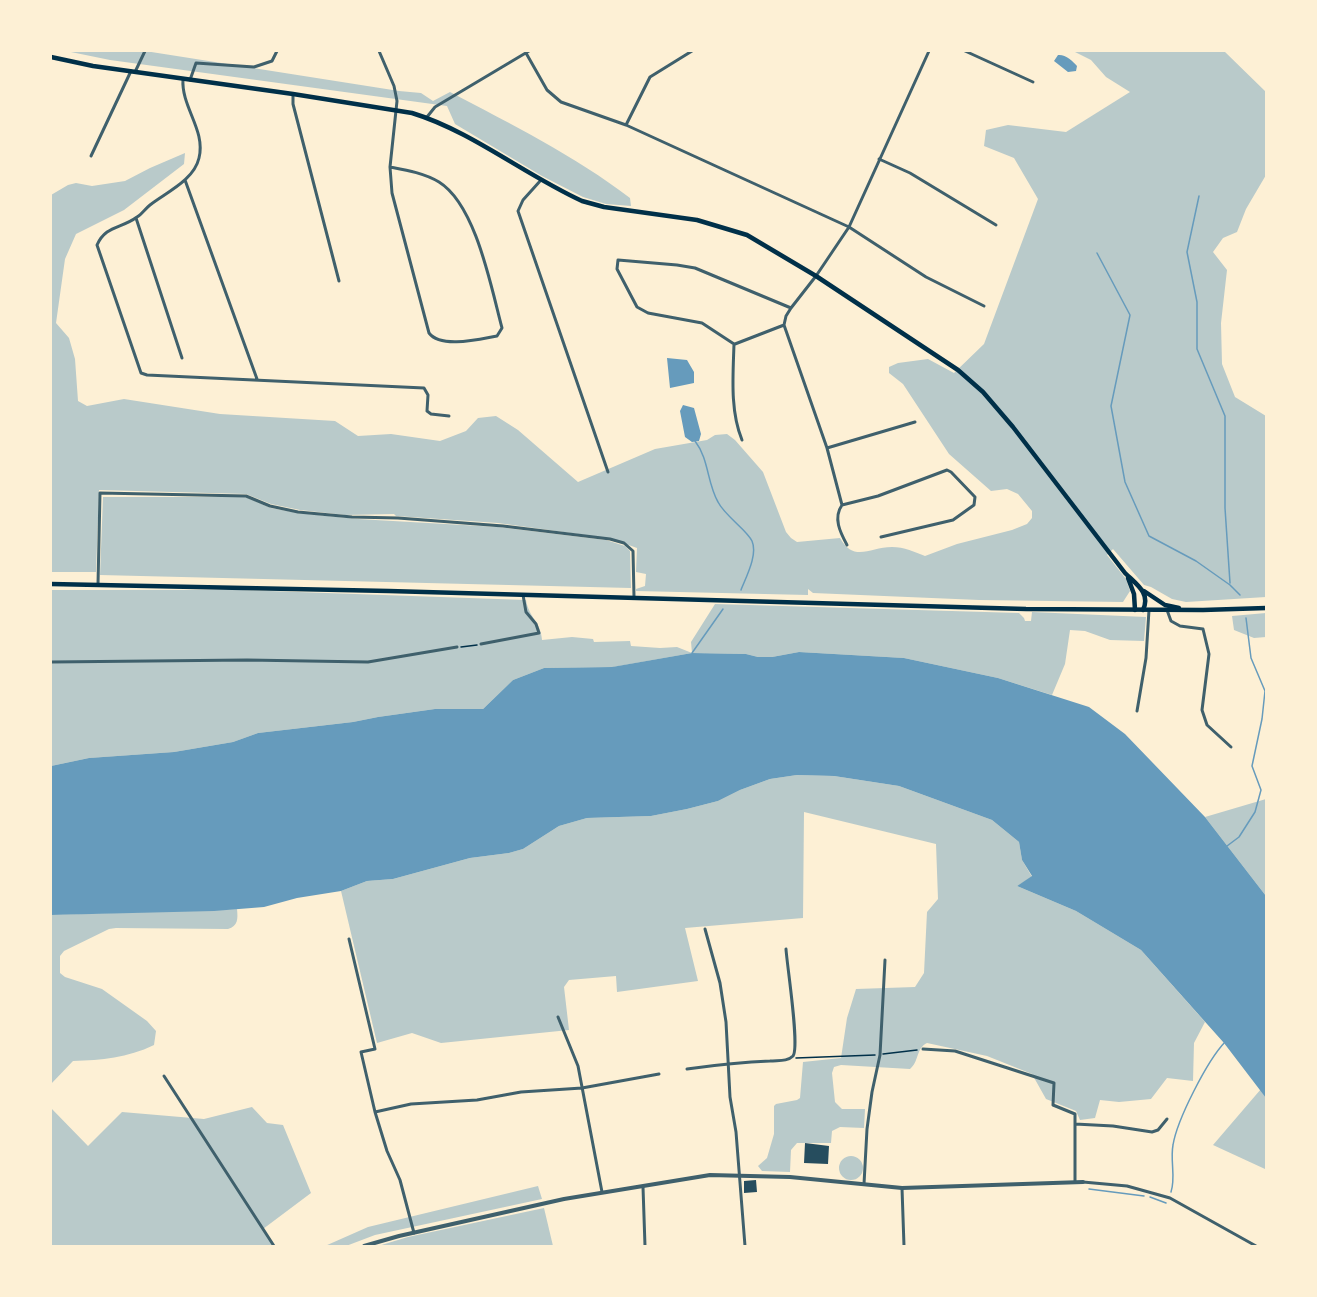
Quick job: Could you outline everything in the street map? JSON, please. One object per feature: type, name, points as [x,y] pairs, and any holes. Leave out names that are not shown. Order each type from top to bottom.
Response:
[{"type":"main road","points":[[51,57],[133,72],[397,110],[427,117],[582,201],[604,207],[697,220],[747,235],[816,276],[958,370],[983,392],[1013,427],[1125,573],[1143,591],[1165,605],[1188,610]]},
{"type":"main road","points":[[1125,573],[1134,594],[1135,610]]},
{"type":"main road","points":[[51,584],[1135,610],[1266,608]]},
{"type":"main road","points":[[1143,591],[1145,604],[1143,610]]},
{"type":"street","points":[[91,156],[145,51]]},
{"type":"street","points":[[190,80],[196,63],[254,66],[272,61],[277,51]]},
{"type":"street","points":[[379,51],[396,93],[397,110],[390,167],[392,193],[429,333],[437,340],[443,341],[471,341],[497,336],[502,328],[475,233],[464,211],[454,196],[439,182],[416,172],[390,167]]},
{"type":"street","points":[[626,125],[650,77],[692,51]]},
{"type":"street","points":[[847,545],[838,524],[837,516],[842,505],[827,448],[783,325],[791,308],[849,227],[929,51]]},
{"type":"street","points":[[965,51],[1034,82]]},
{"type":"street","points":[[427,117],[435,107],[528,52],[547,90],[561,102],[626,125],[849,227],[926,277],[984,306]]},
{"type":"street","points":[[183,79],[182,90],[200,138],[199,160],[185,180],[136,218],[109,230],[101,236],[97,245],[141,373],[424,388],[428,395],[427,411],[431,414],[449,416]]},
{"type":"street","points":[[293,94],[339,281]]},
{"type":"street","points":[[879,159],[910,173],[996,225]]},
{"type":"street","points":[[185,180],[258,380]]},
{"type":"street","points":[[541,180],[523,200],[518,211],[608,472]]},
{"type":"street","points":[[136,218],[182,358]]},
{"type":"street","points":[[734,344],[702,323],[648,313],[637,307],[617,269],[618,260],[695,268],[791,308]]},
{"type":"street","points":[[734,344],[783,325]]},
{"type":"street","points":[[734,344],[733,389],[737,427],[742,440]]},
{"type":"street","points":[[827,448],[915,422]]},
{"type":"street","points":[[842,505],[878,496],[947,471],[951,472],[975,497],[974,505],[958,518],[881,537]]},
{"type":"street","points":[[98,584],[100,493],[246,496],[270,506],[298,512],[503,526],[617,541],[631,547],[633,551],[634,597]]},
{"type":"street","points":[[481,644],[539,633],[536,624],[526,612],[523,594]]},
{"type":"street","points":[[1137,711],[1146,658],[1149,610]]},
{"type":"street","points":[[1167,610],[1171,621],[1180,626],[1203,629],[1209,654],[1202,710],[1207,725],[1231,747]]},
{"type":"street","points":[[51,662],[247,660],[368,662],[457,647]]},
{"type":"street","points":[[705,929],[720,983],[746,1246]]},
{"type":"street","points":[[349,939],[375,1049],[361,1052],[375,1112],[387,1152],[400,1180],[414,1233]]},
{"type":"street","points":[[687,1070],[729,1062],[789,1059],[795,1052],[786,950]]},
{"type":"street","points":[[864,1184],[867,1129],[880,1054],[885,960]]},
{"type":"street","points":[[558,1017],[578,1066],[602,1192]]},
{"type":"street","points":[[923,1049],[955,1051],[1054,1083],[1053,1105],[1075,1114],[1075,1182]]},
{"type":"street","points":[[375,1112],[411,1104],[477,1100],[521,1092],[582,1088],[659,1074]]},
{"type":"street","points":[[164,1076],[274,1246]]},
{"type":"street","points":[[1075,1124],[1113,1126],[1152,1132],[1158,1130],[1167,1119]]},
{"type":"street","points":[[364,1246],[602,1192],[689,1177],[739,1175],[790,1177],[902,1188],[1075,1182],[1127,1186],[1170,1198],[1256,1246]]},
{"type":"street","points":[[643,1185],[645,1246]]},
{"type":"street","points":[[902,1188],[904,1246]]},
{"type":"path","points":[[457,647],[481,644]]},
{"type":"path","points":[[789,1059],[923,1049]]},
{"type":"shaded area","points":[[66,51],[145,51],[421,93],[433,101],[450,92],[587,168],[630,198],[631,206],[606,204],[583,197],[542,176],[455,124],[447,106],[110,60]]},
{"type":"shaded area","points":[[1073,51],[1224,51],[1266,92],[1266,175],[1246,209],[1237,232],[1223,238],[1213,252],[1227,270],[1221,323],[1222,364],[1235,397],[1266,416],[1266,597],[1186,602],[1172,599],[1144,585],[1113,549],[1107,555],[1126,579],[1130,591],[1123,602],[979,600],[813,593],[808,589],[808,595],[636,591],[645,586],[646,574],[636,572],[637,548],[612,539],[498,523],[396,516],[394,514],[345,515],[300,510],[271,504],[246,494],[99,490],[96,572],[51,572],[51,195],[76,183],[92,186],[125,181],[185,153],[184,164],[124,210],[76,234],[65,259],[56,323],[69,338],[75,359],[78,401],[87,406],[124,399],[220,414],[335,421],[358,436],[391,434],[440,441],[466,431],[478,418],[496,416],[518,430],[578,482],[655,449],[727,434],[763,472],[786,532],[797,542],[840,538],[845,546],[857,552],[896,547],[925,556],[957,544],[1027,524],[1032,518],[1032,511],[1018,494],[1007,489],[991,491],[949,454],[903,384],[889,373],[889,367],[898,363],[928,359],[954,373],[984,344],[1038,199],[1014,158],[984,146],[986,130],[1008,125],[1066,132],[1130,92],[1106,77],[1091,60]]},
{"type":"shaded area","points":[[103,497],[245,497],[271,508],[298,513],[498,527],[606,540],[625,546],[630,551],[631,588],[100,575]]},
{"type":"shaded area","points":[[51,590],[241,590],[526,600],[540,629],[542,640],[572,637],[593,639],[594,642],[630,641],[631,646],[677,647],[692,653],[613,667],[544,668],[513,680],[483,709],[435,709],[353,722],[258,733],[233,742],[174,752],[89,758],[51,766]]},
{"type":"shaded area","points":[[715,604],[1019,613],[1025,621],[1031,621],[1032,612],[1146,617],[1144,641],[1110,640],[1085,631],[1070,630],[1065,664],[1052,695],[998,678],[904,658],[799,652],[772,657],[692,653],[691,642]]},
{"type":"shaded area","points":[[1266,613],[1266,637],[1254,638],[1234,630],[1232,616]]},
{"type":"shaded area","points":[[797,775],[834,776],[899,786],[992,820],[1019,842],[1022,860],[1032,877],[1017,886],[1076,911],[1141,950],[1205,1022],[1194,1043],[1193,1081],[1167,1078],[1151,1099],[1119,1102],[1100,1100],[1095,1118],[1080,1120],[1076,1111],[1046,1099],[1032,1074],[987,1056],[927,1043],[921,1048],[910,1069],[841,1065],[834,1067],[832,1073],[835,1102],[842,1109],[865,1109],[864,1128],[840,1127],[832,1131],[831,1143],[797,1143],[791,1150],[790,1172],[762,1171],[758,1166],[767,1158],[774,1134],[774,1106],[800,1098],[803,1062],[841,1058],[847,1018],[856,989],[915,987],[924,973],[927,912],[938,899],[936,844],[804,812],[803,918],[685,928],[698,981],[617,992],[616,976],[569,980],[564,987],[569,1030],[441,1043],[412,1033],[377,1043],[341,891],[367,881],[393,879],[470,858],[523,849],[559,826],[587,818],[651,816],[687,809],[718,801],[770,779]]},
{"type":"shaded area","points":[[1266,799],[1266,896],[1205,817]]},
{"type":"shaded area","points":[[237,909],[237,922],[228,929],[116,928],[109,929],[64,951],[60,956],[60,973],[65,977],[102,989],[147,1021],[156,1031],[154,1045],[134,1053],[114,1057],[73,1061],[51,1084],[51,915]]},
{"type":"shaded area","points":[[1261,1089],[1266,1098],[1265,1169],[1213,1145]]},
{"type":"shaded area","points":[[252,1107],[267,1123],[283,1125],[311,1193],[263,1229],[274,1246],[51,1246],[51,1108],[88,1146],[122,1112],[204,1119]]},
{"type":"shaded area","points":[[851,1156],[859,1160],[863,1168],[859,1176],[851,1180],[843,1176],[839,1168],[843,1160]]},
{"type":"shaded area","points":[[538,1186],[542,1199],[375,1235],[346,1246],[325,1246],[368,1227]]},
{"type":"shaded area","points":[[544,1208],[553,1246],[378,1246],[408,1237]]},
{"type":"water","points":[[1058,55],[1073,62],[1077,66],[1076,71],[1068,72],[1054,61]]},
{"type":"water","points":[[667,358],[687,360],[694,372],[694,383],[670,388]]},
{"type":"water","points":[[683,405],[694,408],[701,434],[699,441],[692,442],[685,437],[680,411]]},
{"type":"water","points":[[799,652],[904,658],[998,678],[1089,707],[1125,734],[1205,817],[1266,896],[1266,1098],[1224,1043],[1141,950],[1076,911],[1017,886],[1032,876],[1022,860],[1019,842],[992,820],[899,786],[834,776],[797,775],[770,779],[718,801],[651,816],[587,818],[559,826],[523,849],[509,853],[470,858],[393,879],[367,881],[341,891],[297,898],[264,907],[214,911],[51,915],[51,766],[89,758],[174,752],[233,742],[258,733],[353,722],[435,709],[483,709],[513,680],[544,668],[612,667],[692,653],[772,657]]},
{"type":"building","points":[[805,1143],[829,1146],[828,1164],[804,1163]]},
{"type":"building","points":[[756,1180],[757,1192],[744,1193],[744,1181]]},
{"type":"waterway","points":[[1199,196],[1187,252],[1197,302],[1197,349],[1225,416],[1225,508],[1230,583]]},
{"type":"waterway","points":[[1097,253],[1130,315],[1111,406],[1125,482],[1149,536],[1196,561],[1240,595]]},
{"type":"waterway","points":[[695,441],[703,455],[714,495],[752,541],[754,553],[741,590]]},
{"type":"waterway","points":[[692,653],[723,609]]},
{"type":"waterway","points":[[1227,846],[1239,837],[1255,812],[1261,790],[1252,766],[1262,719],[1265,691],[1251,658],[1246,618]]},
{"type":"waterway","points":[[1171,1192],[1173,1145],[1180,1121],[1202,1076],[1225,1042]]},
{"type":"waterway","points":[[1089,1189],[1144,1196]]},
{"type":"waterway","points":[[1150,1197],[1166,1203]]}]
